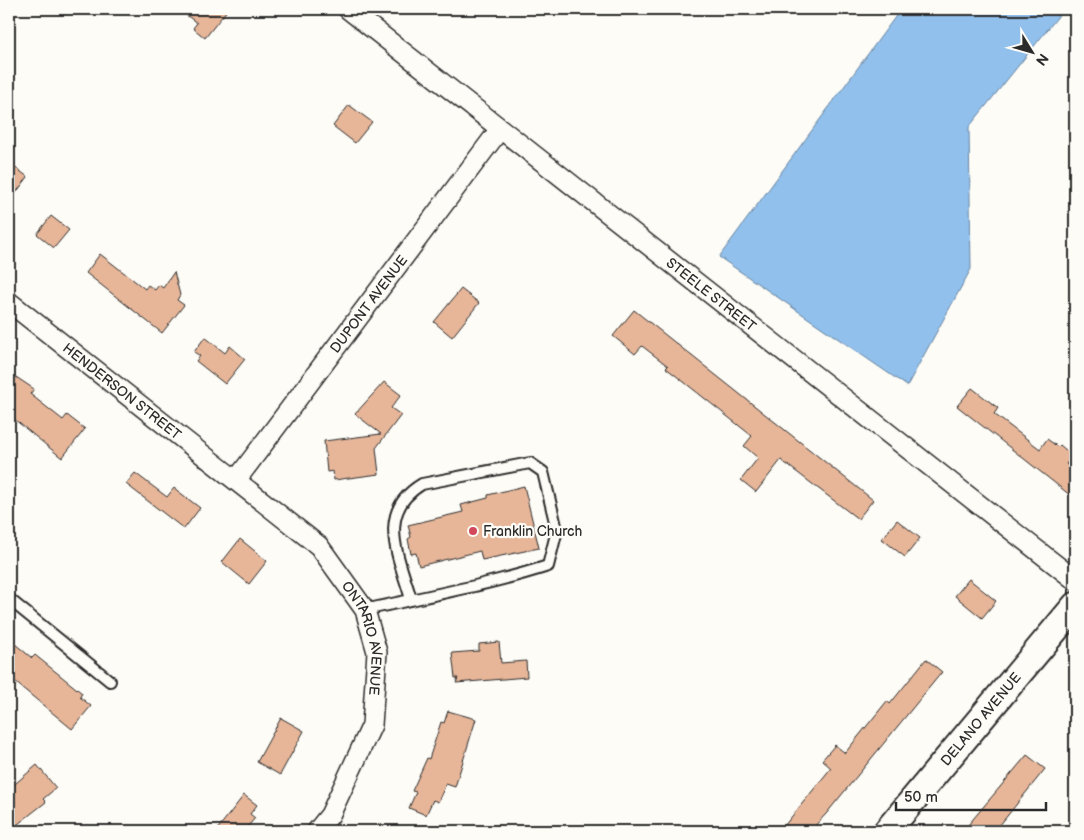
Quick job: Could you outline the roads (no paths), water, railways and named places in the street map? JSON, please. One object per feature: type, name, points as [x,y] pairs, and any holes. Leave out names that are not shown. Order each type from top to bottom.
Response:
[{"type":"main road","name":"DELANO AVENUE","points":[[887,831],[1075,606]]},
{"type":"street","name":"STEELE STREET","points":[[348,9],[1075,580]]},
{"type":"street","name":"DUPONT AVENUE","points":[[237,479],[500,129]]},
{"type":"street","name":"HENDERSON STREET","points":[[9,302],[237,479]]},
{"type":"street","name":"ONTARIO AVENUE","points":[[237,479],[319,546],[365,610],[377,652],[372,725],[330,815],[317,831]]},
{"type":"lane","points":[[365,610],[528,572],[548,566],[556,530],[543,472],[530,463],[422,484],[407,493],[398,507],[394,528],[398,553],[411,599]]},
{"type":"lane","points":[[9,599],[110,681]]},
{"type":"water","points":[[901,9],[1064,9],[969,127],[971,269],[907,386],[719,257]]},
{"type":"place","name":"Franklin Church","points":[[473,531]]}]
